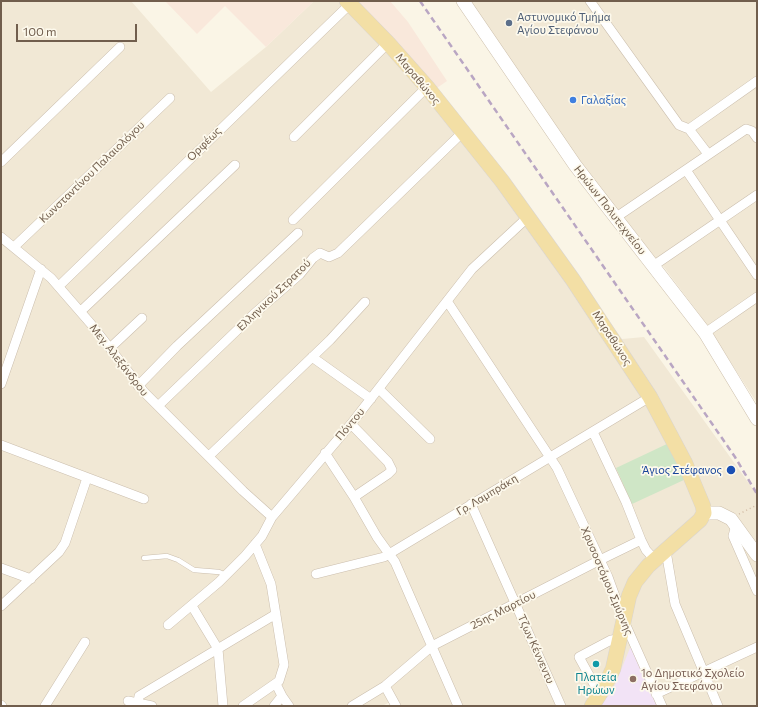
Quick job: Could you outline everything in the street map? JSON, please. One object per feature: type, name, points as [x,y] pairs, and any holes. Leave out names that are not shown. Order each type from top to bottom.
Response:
[{"type":"main road","name":"Μαραθώνος","points":[[348,2],[388,42],[463,132],[528,217],[573,280],[650,397],[693,478],[704,513]]},
{"type":"main road","points":[[596,701],[613,669],[629,596],[635,582],[641,573],[700,520],[704,513]]},
{"type":"street","name":"Ηρώων Πολυτεχνείου","points":[[463,1],[575,166],[705,333],[757,419]]},
{"type":"street","points":[[590,1],[679,125],[689,129],[708,154]]},
{"type":"street","name":"Ορφέως","points":[[59,286],[348,2]]},
{"type":"street","points":[[294,137],[388,42]]},
{"type":"street","points":[[1,162],[120,47]]},
{"type":"street","points":[[689,129],[757,81]]},
{"type":"street","points":[[293,220],[427,88]]},
{"type":"street","name":"Κωνσταντίνου Παλαιολόγου","points":[[14,247],[170,98]]},
{"type":"street","points":[[615,218],[746,129],[752,131],[757,138]]},
{"type":"street","name":"Ελληνικού Στρατού","points":[[158,406],[254,314],[297,276],[313,258],[320,253],[329,257],[338,253],[463,132]]},
{"type":"street","points":[[80,311],[235,165]]},
{"type":"street","points":[[686,170],[757,275]]},
{"type":"street","points":[[653,266],[757,195]]},
{"type":"street","name":"Πόντου","points":[[168,625],[192,606],[226,575],[255,544],[262,536],[272,517],[351,424],[472,269],[528,217]]},
{"type":"street","points":[[138,386],[168,355],[298,232]]},
{"type":"street","name":"Μεγ. Αλεξάνδρου","points":[[1,237],[41,269],[59,286],[110,348],[138,386],[243,491],[272,517]]},
{"type":"street","points":[[1,384],[41,269]]},
{"type":"street","points":[[705,333],[757,297]]},
{"type":"street","name":"Χρυσοστόμου Σμύρνης","points":[[447,301],[551,456],[600,560],[624,621],[662,706]]},
{"type":"street","points":[[209,456],[312,357],[365,302]]},
{"type":"street","points":[[110,348],[142,318]]},
{"type":"street","points":[[312,357],[371,398]]},
{"type":"street","points":[[379,388],[430,438]]},
{"type":"street","name":"Γρ. Λαμπράκη","points":[[316,574],[379,558],[389,554],[650,397]]},
{"type":"street","points":[[351,424],[388,462],[392,470],[354,497]]},
{"type":"street","points":[[593,432],[623,495],[646,550],[661,555],[674,604],[718,706]]},
{"type":"street","points":[[1,445],[144,498]]},
{"type":"street","points":[[325,453],[354,497],[377,537],[395,562],[458,706]]},
{"type":"street","points":[[1,606],[61,549],[87,478]]},
{"type":"street","name":"Τζων Κέννεντυ","points":[[471,504],[561,706]]},
{"type":"street","points":[[704,513],[719,513],[734,522],[757,555]]},
{"type":"street","points":[[734,522],[733,536],[757,591]]},
{"type":"street","name":"25ης Μαρτίου","points":[[352,706],[385,686],[432,646],[641,540]]},
{"type":"street","points":[[243,706],[276,684],[281,677],[284,665],[271,584],[255,544]]},
{"type":"street","points":[[1,568],[31,579]]},
{"type":"street","points":[[192,606],[218,649],[224,706]]},
{"type":"street","points":[[138,703],[139,696],[276,614]]},
{"type":"street","points":[[596,701],[579,657],[611,640],[620,638]]},
{"type":"street","points":[[45,706],[85,642]]},
{"type":"street","points":[[656,694],[757,647]]},
{"type":"street","points":[[276,684],[289,706]]},
{"type":"street","points":[[385,686],[396,706]]},
{"type":"street","points":[[274,706],[282,696]]},
{"type":"street","points":[[128,701],[152,706]]},
{"type":"lane","points":[[144,558],[167,556],[178,560],[194,570],[219,572],[226,575]]},
{"type":"path","points":[[734,522],[757,505]]},
{"type":"shaded area","points":[[1,1],[131,1],[211,92],[266,47],[314,1],[351,1],[514,188],[622,339],[644,337],[753,489],[757,496],[757,706],[400,706],[396,699],[382,706],[1,706]]},
{"type":"shaded area","points":[[165,1],[314,1],[266,47],[225,6],[197,34]]},
{"type":"shaded area","points":[[351,1],[390,1],[408,22],[447,81],[434,90]]},
{"type":"shaded area","points":[[466,1],[757,1],[757,403],[700,315],[657,258],[654,260],[580,167]]},
{"type":"shaded area","name":"1ο Δημοτικό Σχολείο Αγίου Στεφάνου","points":[[633,647],[660,706],[601,706],[615,685],[630,648]]},
{"type":"green space","points":[[669,443],[686,479],[632,504],[616,468]]},
{"type":"railway","points":[[420,1],[735,457],[757,494]]},
{"type":"place","name":"Αστυνομικό Τμήμα Αγίου Στεφάνου","points":[[509,23]]},
{"type":"place","name":"Γαλαξίας","points":[[573,100]]},
{"type":"place","name":"Άγιος Στέφανος","points":[[731,470]]},
{"type":"place","name":"Πλατεία Ηρώων","points":[[596,664]]},
{"type":"place","name":"1ο Δημοτικό Σχολείο Αγίου Στεφάνου","points":[[633,679]]}]
